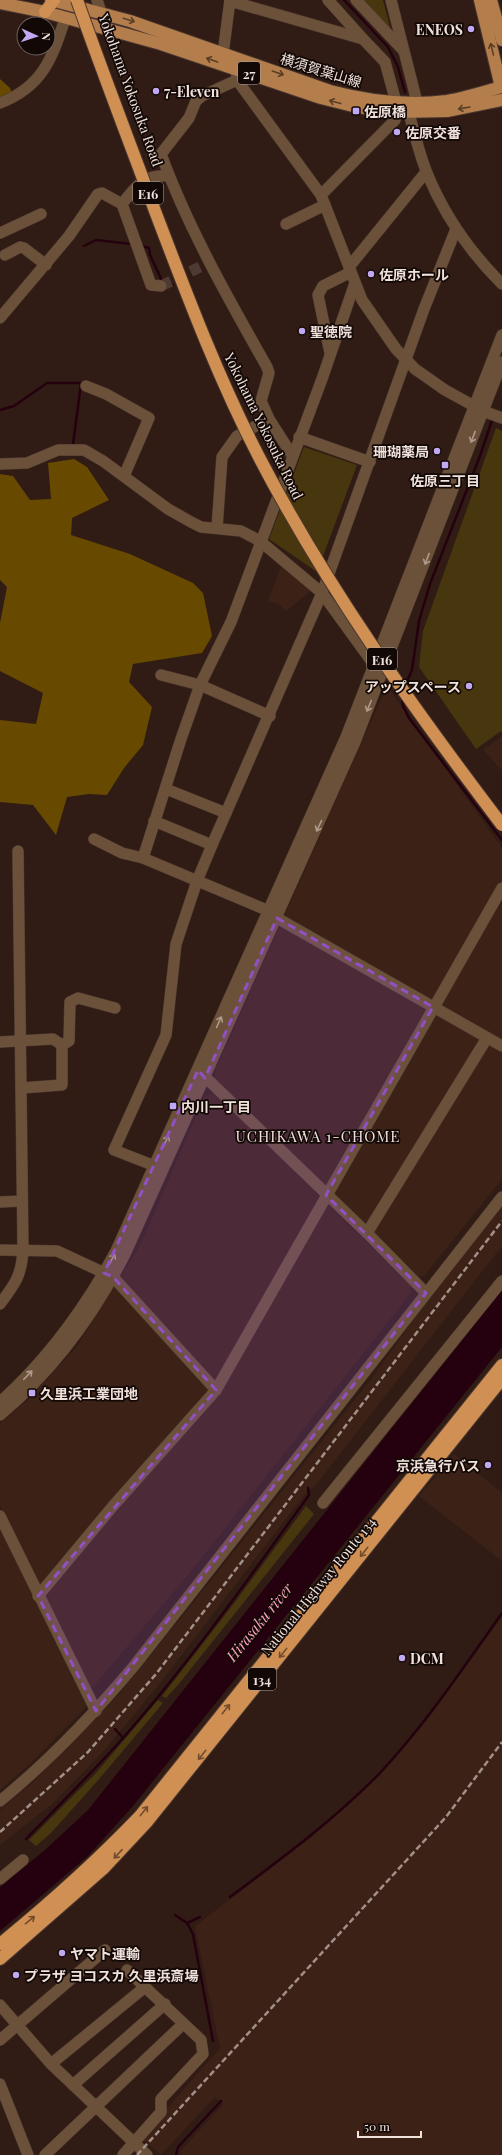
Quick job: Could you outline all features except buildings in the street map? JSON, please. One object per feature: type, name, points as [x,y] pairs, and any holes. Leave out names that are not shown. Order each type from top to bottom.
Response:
[{"type":"highway","points":[[41,0],[45,12]]},
{"type":"highway","points":[[45,12],[53,0]]},
{"type":"highway","name":"Yokohama Yokosuka Road","points":[[77,0],[186,295],[232,401],[259,456],[297,525],[364,631],[417,710],[502,825]]},
{"type":"highway","name":"Yokohama Yokosuka Road","points":[[82,0],[207,332],[258,444],[302,522],[368,628],[425,712],[502,816]]},
{"type":"highway","name":"National Highway Route 134","points":[[0,1944],[55,1899],[99,1859],[140,1816],[502,1366]]},
{"type":"highway","name":"National Highway Route 134","points":[[0,1959],[104,1868],[146,1823],[502,1379]]},
{"type":"main road","name":"横須賀葉山線","points":[[53,0],[101,12],[330,91],[360,98],[405,106],[447,111],[502,100]]},
{"type":"main road","name":"横須賀葉山線","points":[[0,3],[45,12],[65,19],[161,44],[236,74],[333,102],[369,109],[447,101],[502,88],[480,0]]},
{"type":"main road","points":[[491,0],[502,40]]},
{"type":"street","points":[[97,0],[101,12]]},
{"type":"street","points":[[223,54],[230,0],[363,39]]},
{"type":"street","points":[[328,0],[385,62],[405,106],[426,172],[456,229],[482,262],[502,284]]},
{"type":"street","points":[[356,0],[403,50]]},
{"type":"street","points":[[286,224],[323,200],[392,124],[405,106],[403,50],[390,0]]},
{"type":"street","points":[[0,103],[16,97],[39,77],[55,50],[65,19]]},
{"type":"street","points":[[292,455],[269,419],[261,401],[269,373],[205,265],[161,154],[189,118],[196,101],[236,74],[323,200],[362,300],[396,349],[407,360],[445,390],[502,418]]},
{"type":"street","points":[[143,858],[200,685],[231,622],[292,455],[331,354],[352,274],[426,172]]},
{"type":"street","points":[[122,204],[139,183],[155,175],[169,176]]},
{"type":"street","points":[[0,318],[69,236],[98,194],[102,194],[122,204],[151,285],[161,286]]},
{"type":"street","points":[[0,233],[41,214]]},
{"type":"street","points":[[159,1168],[114,1150],[166,1035],[176,944],[197,881],[270,716],[322,593],[407,360],[424,309],[456,229]]},
{"type":"street","points":[[5,255],[20,247],[24,248],[46,265]]},
{"type":"street","points":[[331,354],[318,295],[322,286],[352,274]]},
{"type":"street","points":[[0,1415],[39,1378],[68,1344],[109,1275],[202,1074],[273,915],[323,817],[479,408],[502,335]]},
{"type":"street","points":[[479,408],[502,362]]},
{"type":"street","points":[[86,386],[106,394],[149,418],[124,476]]},
{"type":"street","points":[[217,528],[222,457],[237,436],[269,419]]},
{"type":"street","points":[[299,437],[370,462]]},
{"type":"street","points":[[0,464],[27,462],[58,450],[84,450],[124,476],[168,509],[201,527],[242,531],[260,541],[322,593],[379,668]]},
{"type":"street","points":[[161,675],[200,685],[270,716]]},
{"type":"street","points":[[166,789],[226,813]]},
{"type":"street","points":[[154,821],[212,845]]},
{"type":"street","points":[[94,839],[122,853],[143,858],[273,915],[502,1046]]},
{"type":"street","points":[[0,1304],[14,1284],[22,1268],[23,1250],[18,851]]},
{"type":"street","points":[[38,1596],[113,1506],[216,1390],[502,888]]},
{"type":"street","points":[[62,1045],[69,1041],[70,1002],[78,998],[115,1008]]},
{"type":"street","points":[[367,1233],[487,1038]]},
{"type":"street","points":[[0,1042],[53,1039],[62,1045]]},
{"type":"street","points":[[21,1088],[62,1085],[62,1045]]},
{"type":"street","points":[[202,1074],[326,1196],[367,1233],[426,1293]]},
{"type":"street","points":[[0,1801],[27,1779],[96,1711],[148,1648],[502,1197]]},
{"type":"street","points":[[0,1202],[22,1201]]},
{"type":"street","points":[[0,1250],[57,1251],[109,1275],[216,1390]]},
{"type":"street","points":[[0,1402],[54,1346],[90,1297],[109,1275]]},
{"type":"street","points":[[323,1503],[502,1281]]},
{"type":"street","points":[[0,1516],[38,1596],[96,1711]]},
{"type":"street","points":[[0,1879],[22,1860]]},
{"type":"street","points":[[0,2040],[105,1950]]},
{"type":"street","points":[[123,2155],[161,2112],[161,2099],[203,2054],[201,2040],[183,2024],[165,2004],[127,1970]]},
{"type":"street","points":[[51,2064],[145,1987]]},
{"type":"street","points":[[73,2085],[165,2004]]},
{"type":"street","points":[[0,2005],[51,2064],[147,2155]]},
{"type":"street","points":[[45,2155],[183,2024]]},
{"type":"street","points":[[0,2084],[28,2155]]},
{"type":"highlighted area","points":[[277,918],[433,1007],[326,1195],[426,1293],[96,1711],[38,1596],[216,1390],[113,1277],[104,1273],[198,1070],[205,1078]]},
{"type":"shaded area","points":[[363,0],[383,0],[391,31]]},
{"type":"shaded area","points":[[0,79],[10,88],[14,102],[0,104]]},
{"type":"shaded area","points":[[496,428],[502,431],[502,732],[501,731],[476,749],[419,667],[423,631]]},
{"type":"shaded area","points":[[304,447],[357,465],[317,572],[269,539]]},
{"type":"shaded area","points":[[74,459],[87,467],[109,500],[72,518],[71,535],[130,554],[193,583],[203,593],[212,636],[202,653],[133,664],[129,682],[152,707],[143,745],[124,768],[107,795],[89,794],[67,797],[56,835],[33,805],[0,802],[0,720],[36,724],[43,693],[0,671],[0,623],[7,587],[0,580],[0,474],[13,476],[30,500],[51,499],[48,463]]},
{"type":"shaded area","points":[[282,564],[313,589],[286,611],[278,604],[268,601]]},
{"type":"shaded area","points":[[387,686],[502,848],[502,1179],[424,1276],[418,1276],[215,1081],[215,1071]]},
{"type":"shaded area","points":[[502,736],[502,771],[483,750]]},
{"type":"shaded area","points":[[214,1093],[411,1286],[411,1293],[188,1575],[92,1688],[90,1687],[62,1635],[0,1506],[0,1423],[29,1399],[77,1346],[141,1244],[205,1095]]},
{"type":"shaded area","points":[[502,1206],[502,1246],[315,1486],[305,1494],[158,1686],[102,1753],[52,1804],[0,1845],[0,1810],[32,1783],[119,1694],[372,1378],[426,1302]]},
{"type":"shaded area","points":[[454,1454],[502,1493],[502,1561],[419,1496]]},
{"type":"shaded area","points":[[306,1506],[314,1514],[178,1685],[166,1698],[162,1696],[235,1602]]},
{"type":"shaded area","points":[[0,1528],[87,1706],[34,1760],[0,1790]]},
{"type":"shaded area","points":[[502,1617],[502,2155],[180,2155],[181,2151],[223,2104],[215,2097],[161,2155],[141,2138],[220,2048],[195,1926],[313,1836],[384,1771],[431,1715]]},
{"type":"shaded area","points":[[158,1700],[163,1703],[100,1778],[51,1833],[36,1846],[29,1840],[96,1773]]},
{"type":"water","name":"Hirasaku river","points":[[502,1290],[502,1347],[133,1806],[88,1856],[0,1931],[0,1887],[46,1849],[88,1810]]},
{"type":"waterway","points":[[344,0],[388,47],[398,67],[405,92]]},
{"type":"waterway","points":[[84,246],[96,240],[132,244]]},
{"type":"waterway","points":[[141,246],[149,248],[150,255],[163,283],[173,285]]},
{"type":"waterway","points":[[0,410],[14,406],[47,383],[81,383],[73,445]]},
{"type":"waterway","points":[[405,686],[412,670],[419,621],[430,584],[480,456],[492,420]]},
{"type":"waterway","points":[[402,697],[403,706],[409,718],[502,840]]},
{"type":"waterway","points":[[26,1839],[111,1751],[172,1680],[219,1619],[309,1495],[308,1488]]},
{"type":"waterway","points":[[230,1897],[288,1854],[326,1823],[379,1774],[428,1716],[502,1613]]},
{"type":"waterway","points":[[115,1729],[123,1738]]},
{"type":"waterway","points":[[175,1915],[187,1923],[193,1934],[213,2041]]},
{"type":"waterway","points":[[187,1923],[200,1917]]},
{"type":"waterway","points":[[176,2155],[178,2147],[221,2101]]},
{"type":"tunnel","points":[[161,286],[200,267]]},
{"type":"railway","points":[[0,1832],[88,1752],[156,1674],[502,1221]]},
{"type":"railway","points":[[137,2155],[446,1817],[502,1742]]},
{"type":"place","name":"ENEOS","points":[[471,29]]},
{"type":"place","name":"7-Eleven","points":[[156,91]]},
{"type":"place","name":"佐原橋","points":[[356,111]]},
{"type":"place","name":"佐原交番","points":[[397,132]]},
{"type":"place","name":"佐原ホール","points":[[371,274]]},
{"type":"place","name":"聖徳院","points":[[302,331]]},
{"type":"place","name":"珊瑚薬局","points":[[437,451]]},
{"type":"place","name":"佐原三丁目","points":[[445,465]]},
{"type":"place","name":"アップスペース","points":[[469,686]]},
{"type":"place","name":"内川一丁目","points":[[173,1106]]},
{"type":"place","name":"久里浜工業団地","points":[[32,1393]]},
{"type":"place","name":"京浜急行バス","points":[[488,1465]]},
{"type":"place","name":"DCM","points":[[402,1658]]},
{"type":"place","name":"ヤマト運輸","points":[[62,1953]]},
{"type":"place","name":"プラザ ヨコスカ 久里浜斎場","points":[[16,1975]]},
{"type":"district","name":"UCHIKAWA 1-CHOME","points":[[318,1136]]}]
